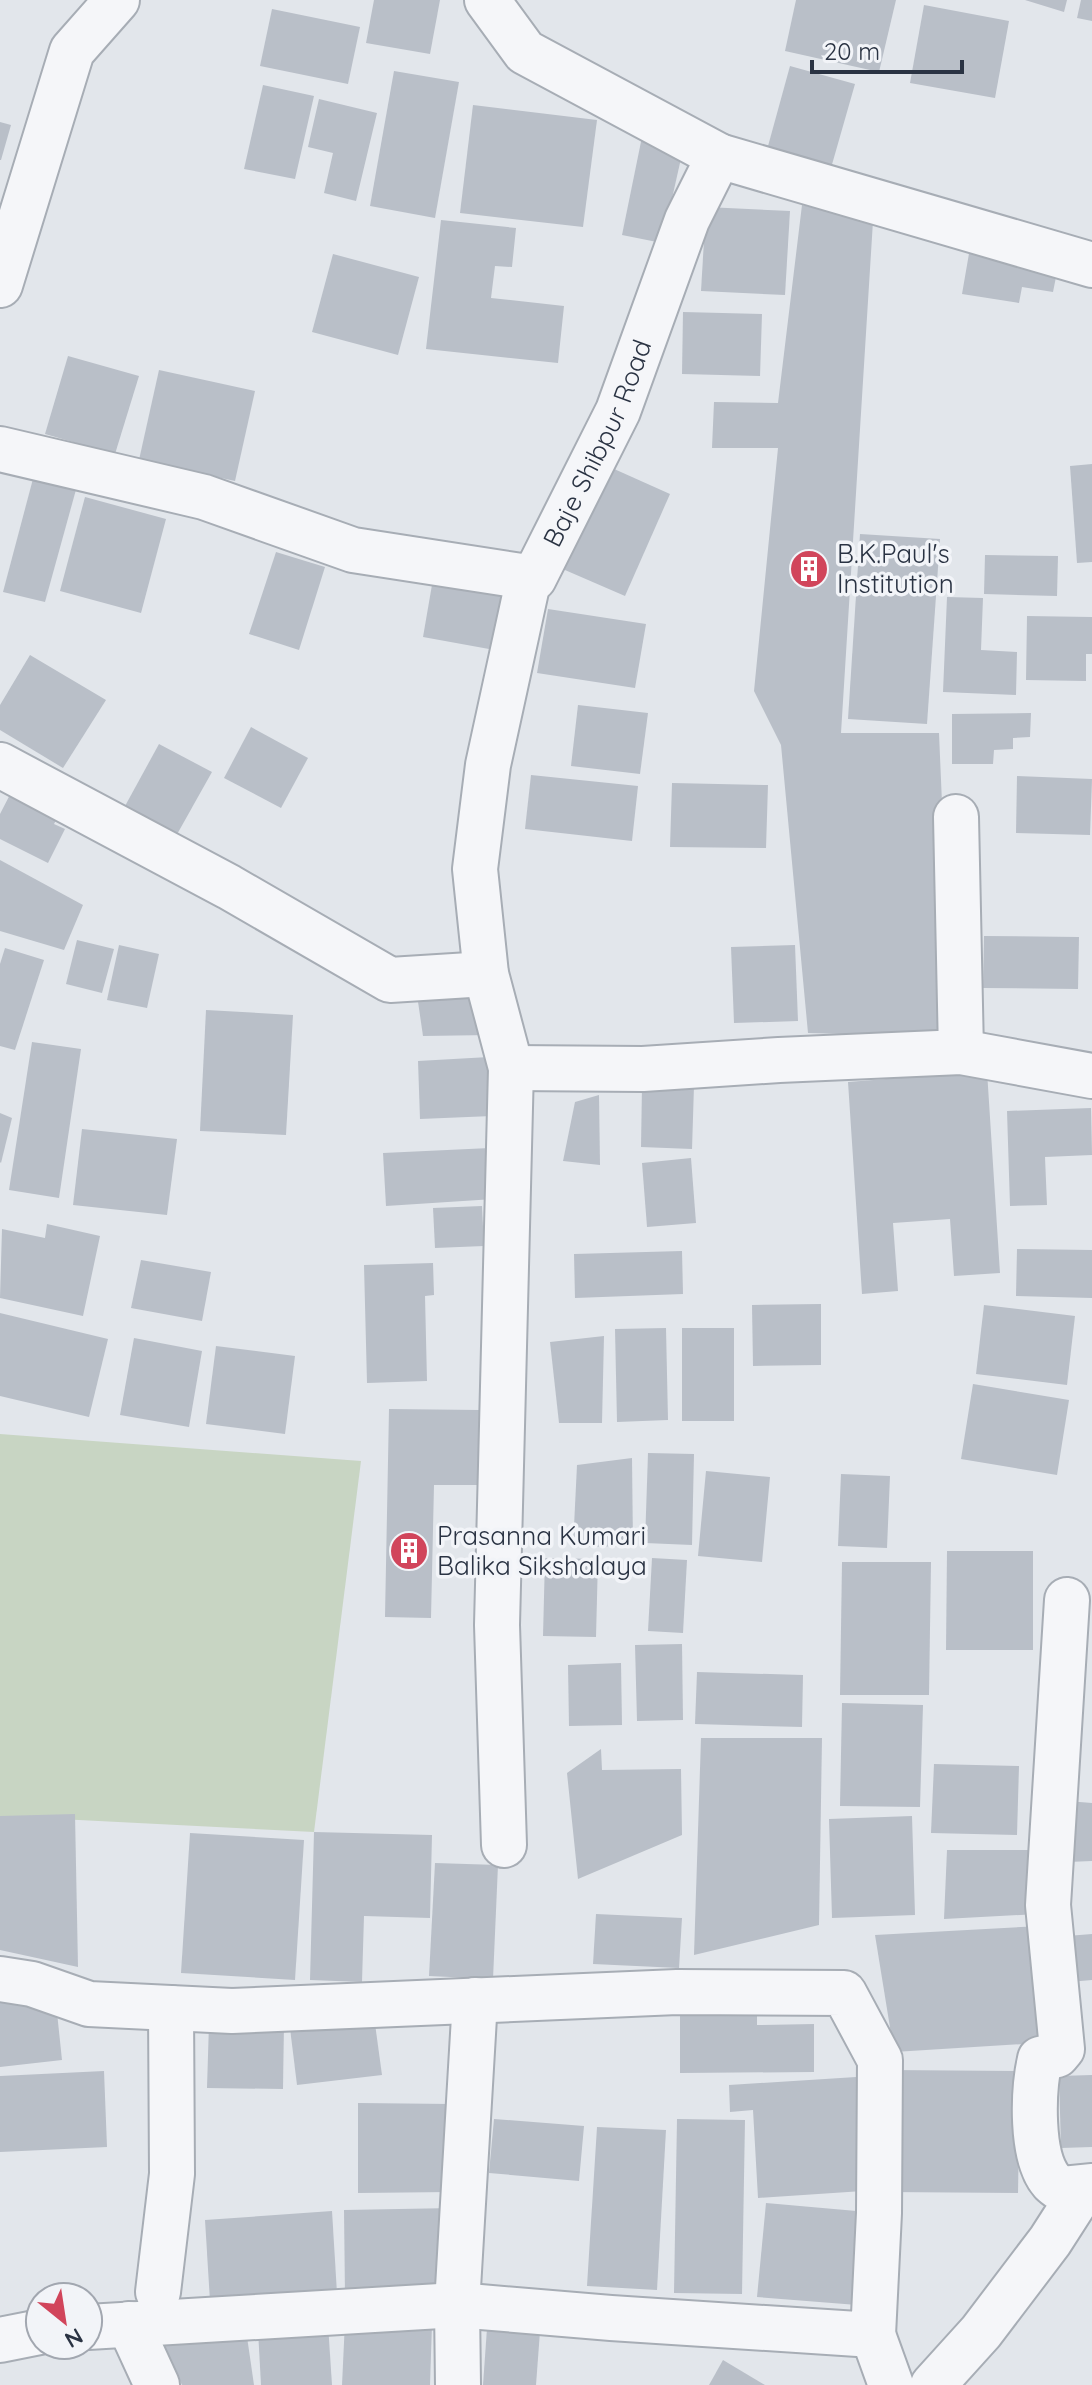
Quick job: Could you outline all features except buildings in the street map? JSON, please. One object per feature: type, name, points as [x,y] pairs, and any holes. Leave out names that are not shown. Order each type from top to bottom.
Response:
[{"type":"street","points":[[0,285],[72,51],[117,0]]},
{"type":"street","points":[[487,0],[525,52],[719,156],[1092,265]]},
{"type":"street","name":"Baje Shibpur Road","points":[[0,449],[204,497],[353,550],[534,578],[618,411],[687,220],[719,156]]},
{"type":"street","points":[[504,1845],[497,1625],[511,1068],[486,974],[475,869],[488,765],[529,577]]},
{"type":"street","points":[[0,765],[229,887],[390,980],[486,974]]},
{"type":"street","points":[[956,817],[961,1052]]},
{"type":"street","points":[[511,1068],[643,1069],[961,1052],[1092,1076]]},
{"type":"street","points":[[933,2385],[981,2332],[1075,2202],[1071,2194],[1072,2180],[1040,2160],[1035,2115],[1040,2059],[1057,2055],[1062,2049],[1048,1905],[1067,1600]]},
{"type":"street","points":[[0,1979],[32,1984],[89,2004],[232,2011],[677,1992],[844,1993],[880,2060],[879,2213],[873,2335],[891,2385]]},
{"type":"street","points":[[458,2385],[457,2305],[475,2000]]},
{"type":"street","points":[[158,2292],[172,2174],[171,2008]]},
{"type":"street","points":[[108,2326],[457,2305],[873,2335]]},
{"type":"street","points":[[108,2326],[157,2385]]},
{"type":"street","points":[[0,2340],[24,2335]]},
{"type":"green space","points":[[0,1434],[361,1461],[314,1832],[0,1816]]},
{"type":"place","name":"B.K.Paul's Institution","points":[[809,569]]},
{"type":"place","name":"Prasanna Kumari Balika Sikshalaya","points":[[409,1551]]}]
